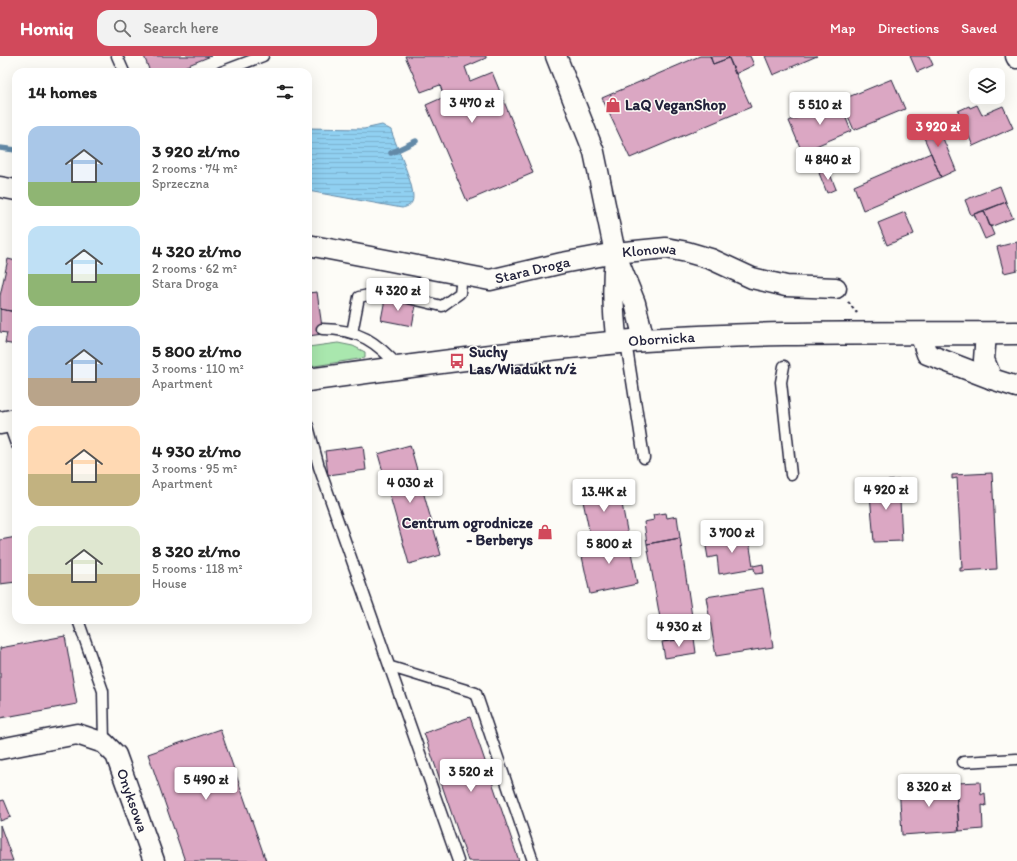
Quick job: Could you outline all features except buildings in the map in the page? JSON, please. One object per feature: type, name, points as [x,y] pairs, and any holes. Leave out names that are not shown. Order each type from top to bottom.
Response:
[{"type":"main road","name":"Obornicka","points":[[312,379],[570,347],[629,342],[816,334],[1017,333]]},
{"type":"street","name":"Klonowa","points":[[556,56],[594,152],[615,253],[653,248],[680,250],[711,259],[752,278],[786,286],[836,288]]},
{"type":"street","points":[[0,187],[12,189]]},
{"type":"street","name":"Stara Droga","points":[[312,246],[462,276],[490,280],[562,263],[615,253]]},
{"type":"street","points":[[615,253],[612,290],[613,314],[629,342]]},
{"type":"street","points":[[615,253],[635,303],[629,342]]},
{"type":"street","points":[[986,333],[984,360],[992,379]]},
{"type":"street","points":[[920,334],[927,354],[1017,387]]},
{"type":"street","points":[[0,749],[77,734],[104,743]]},
{"type":"street","name":"Onyksowa","points":[[104,743],[116,755],[154,861]]},
{"type":"lane","points":[[117,56],[122,68]]},
{"type":"lane","points":[[232,68],[263,56]]},
{"type":"lane","points":[[352,333],[358,297],[383,292],[442,306],[460,292],[462,276]]},
{"type":"lane","points":[[322,329],[334,329],[366,338],[382,348],[400,368]]},
{"type":"lane","points":[[629,342],[644,458]]},
{"type":"lane","points":[[784,366],[781,382],[791,475]]},
{"type":"lane","points":[[8,421],[12,432]]},
{"type":"lane","points":[[312,441],[319,467],[391,667],[458,861]]},
{"type":"lane","points":[[79,624],[103,691],[104,743]]},
{"type":"lane","points":[[391,667],[476,694],[533,861]]},
{"type":"lane","points":[[963,762],[1017,759]]},
{"type":"green space","points":[[338,343],[353,346],[365,352],[365,358],[312,366],[312,346]]},
{"type":"water","points":[[382,125],[391,130],[412,188],[412,202],[406,207],[402,208],[312,192],[312,128],[364,129]]},
{"type":"waterway","points":[[391,153],[416,141]]},
{"type":"waterway","points":[[0,148],[12,150]]},
{"type":"place","name":"LaQ VeganShop","points":[[613,105]]},
{"type":"place","name":"Suchy Las/Wiadukt n/ż","points":[[457,361]]},
{"type":"place","name":"Centrum ogrodnicze - Berberys","points":[[545,532]]}]
